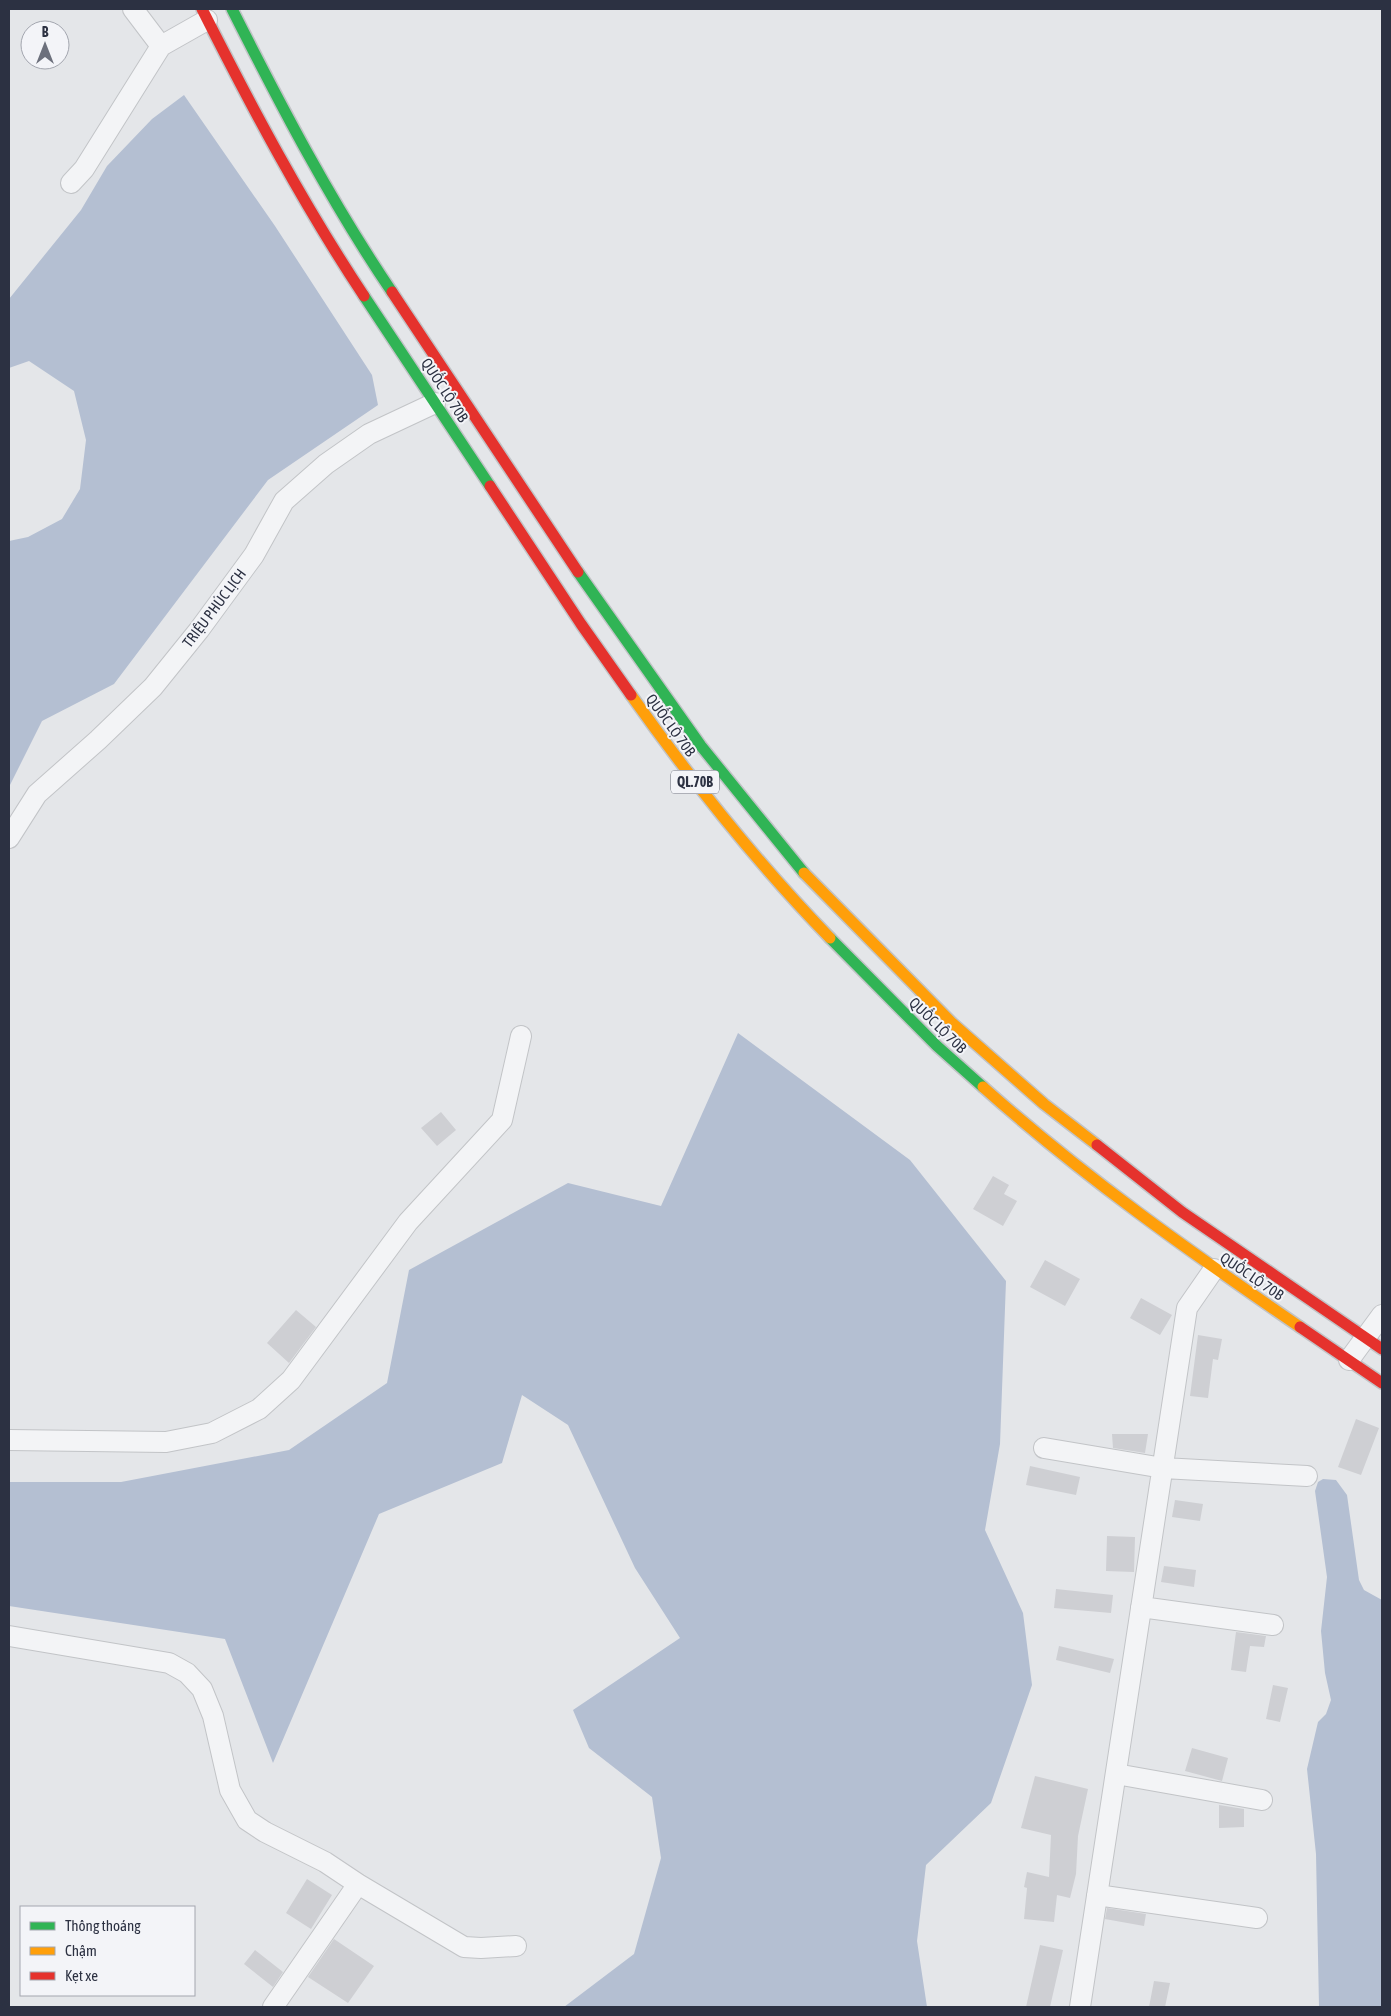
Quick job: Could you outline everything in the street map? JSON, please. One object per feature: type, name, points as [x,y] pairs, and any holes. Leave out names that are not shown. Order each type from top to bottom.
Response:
[{"type":"main road","name":"QUỐC LỘ 70B","points":[[232,9],[290,124],[359,243],[592,617],[677,760],[785,892],[936,1046],[1020,1121],[1084,1174],[1167,1236],[1214,1268],[1370,1355]]},
{"type":"main road","name":"QUỐC LỘ 70B","points":[[204,14],[265,133],[334,250],[435,403],[592,617],[807,876],[952,1023],[1044,1104],[1167,1201],[1370,1355],[1382,1383]]},
{"type":"street","points":[[133,9],[160,46]]},
{"type":"street","points":[[71,183],[84,169],[160,46],[204,14]]},
{"type":"street","name":"TRIỆU PHÚC LỊCH","points":[[9,838],[37,794],[98,740],[159,680],[199,630],[254,555],[284,501],[326,464],[369,434],[435,403]]},
{"type":"street","points":[[9,1440],[166,1442],[212,1433],[258,1409],[291,1380],[408,1222],[502,1120],[522,1036]]},
{"type":"street","points":[[1080,2007],[1187,1308],[1214,1268]]},
{"type":"street","points":[[1370,1355],[1382,1315]]},
{"type":"street","points":[[1044,1448],[1163,1468],[1307,1476]]},
{"type":"street","points":[[1141,1607],[1273,1625]]},
{"type":"street","points":[[9,1636],[169,1663],[187,1674],[202,1689],[209,1707],[230,1790],[247,1820],[265,1832],[326,1862],[358,1884],[464,1947],[516,1946]]},
{"type":"street","points":[[1116,1774],[1262,1800]]},
{"type":"street","points":[[273,2007],[358,1884]]},
{"type":"street","points":[[1097,1895],[1258,1918]]},
{"type":"water","points":[[184,95],[275,226],[372,375],[378,405],[268,480],[114,684],[42,721],[9,787],[9,541],[28,537],[62,519],[80,489],[86,440],[74,391],[29,361],[9,368],[9,299],[81,210],[107,166],[152,119]]},
{"type":"water","points":[[738,1033],[910,1160],[1006,1281],[1000,1444],[985,1530],[1023,1613],[1032,1685],[991,1803],[926,1865],[917,1941],[927,2007],[564,2007],[634,1954],[661,1858],[652,1797],[589,1748],[573,1710],[680,1638],[635,1568],[568,1425],[522,1395],[502,1463],[379,1514],[273,1763],[225,1639],[9,1606],[9,1482],[121,1482],[289,1450],[387,1383],[409,1270],[568,1183],[661,1206]]},
{"type":"water","points":[[1323,1479],[1336,1480],[1347,1495],[1359,1580],[1364,1590],[1382,1600],[1382,2007],[1319,2007],[1316,1854],[1307,1769],[1318,1722],[1326,1714],[1331,1700],[1325,1673],[1321,1631],[1327,1577],[1315,1491],[1318,1482]]},
{"type":"building","points":[[441,1112],[456,1130],[437,1146],[421,1128]]},
{"type":"building","points":[[993,1176],[1009,1185],[1004,1194],[1017,1201],[1003,1226],[973,1209]]},
{"type":"building","points":[[1045,1260],[1080,1279],[1065,1306],[1030,1287]]},
{"type":"building","points":[[1141,1298],[1172,1315],[1160,1335],[1130,1318]]},
{"type":"building","points":[[296,1310],[316,1327],[289,1363],[267,1343]]},
{"type":"building","points":[[1198,1335],[1222,1339],[1218,1360],[1213,1359],[1208,1398],[1190,1396]]},
{"type":"building","points":[[1356,1419],[1379,1428],[1361,1475],[1338,1467]]},
{"type":"building","points":[[1112,1434],[1148,1434],[1145,1453],[1113,1448]]},
{"type":"building","points":[[1030,1466],[1080,1477],[1076,1495],[1026,1485]]},
{"type":"building","points":[[1175,1500],[1203,1504],[1200,1521],[1172,1517]]},
{"type":"building","points":[[1107,1536],[1135,1537],[1134,1572],[1106,1571]]},
{"type":"building","points":[[1164,1566],[1196,1570],[1194,1587],[1161,1582]]},
{"type":"building","points":[[1056,1589],[1113,1595],[1111,1613],[1054,1608]]},
{"type":"building","points":[[1236,1632],[1266,1636],[1264,1647],[1250,1646],[1246,1672],[1231,1670]]},
{"type":"building","points":[[1059,1646],[1114,1659],[1110,1673],[1056,1660]]},
{"type":"building","points":[[1273,1685],[1288,1688],[1280,1722],[1266,1719]]},
{"type":"building","points":[[1192,1748],[1228,1758],[1222,1781],[1185,1771]]},
{"type":"building","points":[[1035,1776],[1088,1789],[1078,1836],[1076,1874],[1070,1898],[1057,1895],[1054,1922],[1024,1919],[1027,1888],[1024,1887],[1027,1872],[1049,1877],[1051,1835],[1021,1828]]},
{"type":"building","points":[[1219,1805],[1244,1809],[1244,1827],[1219,1828]]},
{"type":"building","points":[[307,1879],[332,1895],[311,1929],[286,1913]]},
{"type":"building","points":[[1107,1908],[1146,1914],[1144,1926],[1105,1919]]},
{"type":"building","points":[[334,1939],[374,1966],[348,2003],[308,1977]]},
{"type":"building","points":[[1040,1945],[1063,1950],[1050,2007],[1026,2007]]},
{"type":"building","points":[[255,1950],[283,1972],[273,1987],[244,1964]]},
{"type":"building","points":[[1154,1981],[1170,1983],[1165,2007],[1149,2007]]},
{"type":"traffic: fast","points":[[232,9],[327,188],[392,292]]},
{"type":"traffic: fast","points":[[364,296],[490,486]]},
{"type":"traffic: fast","points":[[578,572],[701,746],[804,873]]},
{"type":"traffic: fast","points":[[830,938],[937,1046],[983,1087]]},
{"type":"traffic: slow","points":[[631,695],[726,821],[803,910],[830,938]]},
{"type":"traffic: slow","points":[[804,873],[952,1023],[1044,1104],[1097,1145]]},
{"type":"traffic: slow","points":[[983,1087],[1098,1182],[1218,1270],[1300,1327]]},
{"type":"traffic: jam","points":[[202,9],[279,155],[320,226],[364,296]]},
{"type":"traffic: jam","points":[[392,292],[578,572]]},
{"type":"traffic: jam","points":[[490,486],[581,624],[631,695]]},
{"type":"traffic: jam","points":[[1097,1145],[1182,1212],[1382,1349]]},
{"type":"traffic: jam","points":[[1300,1327],[1382,1383]]}]
